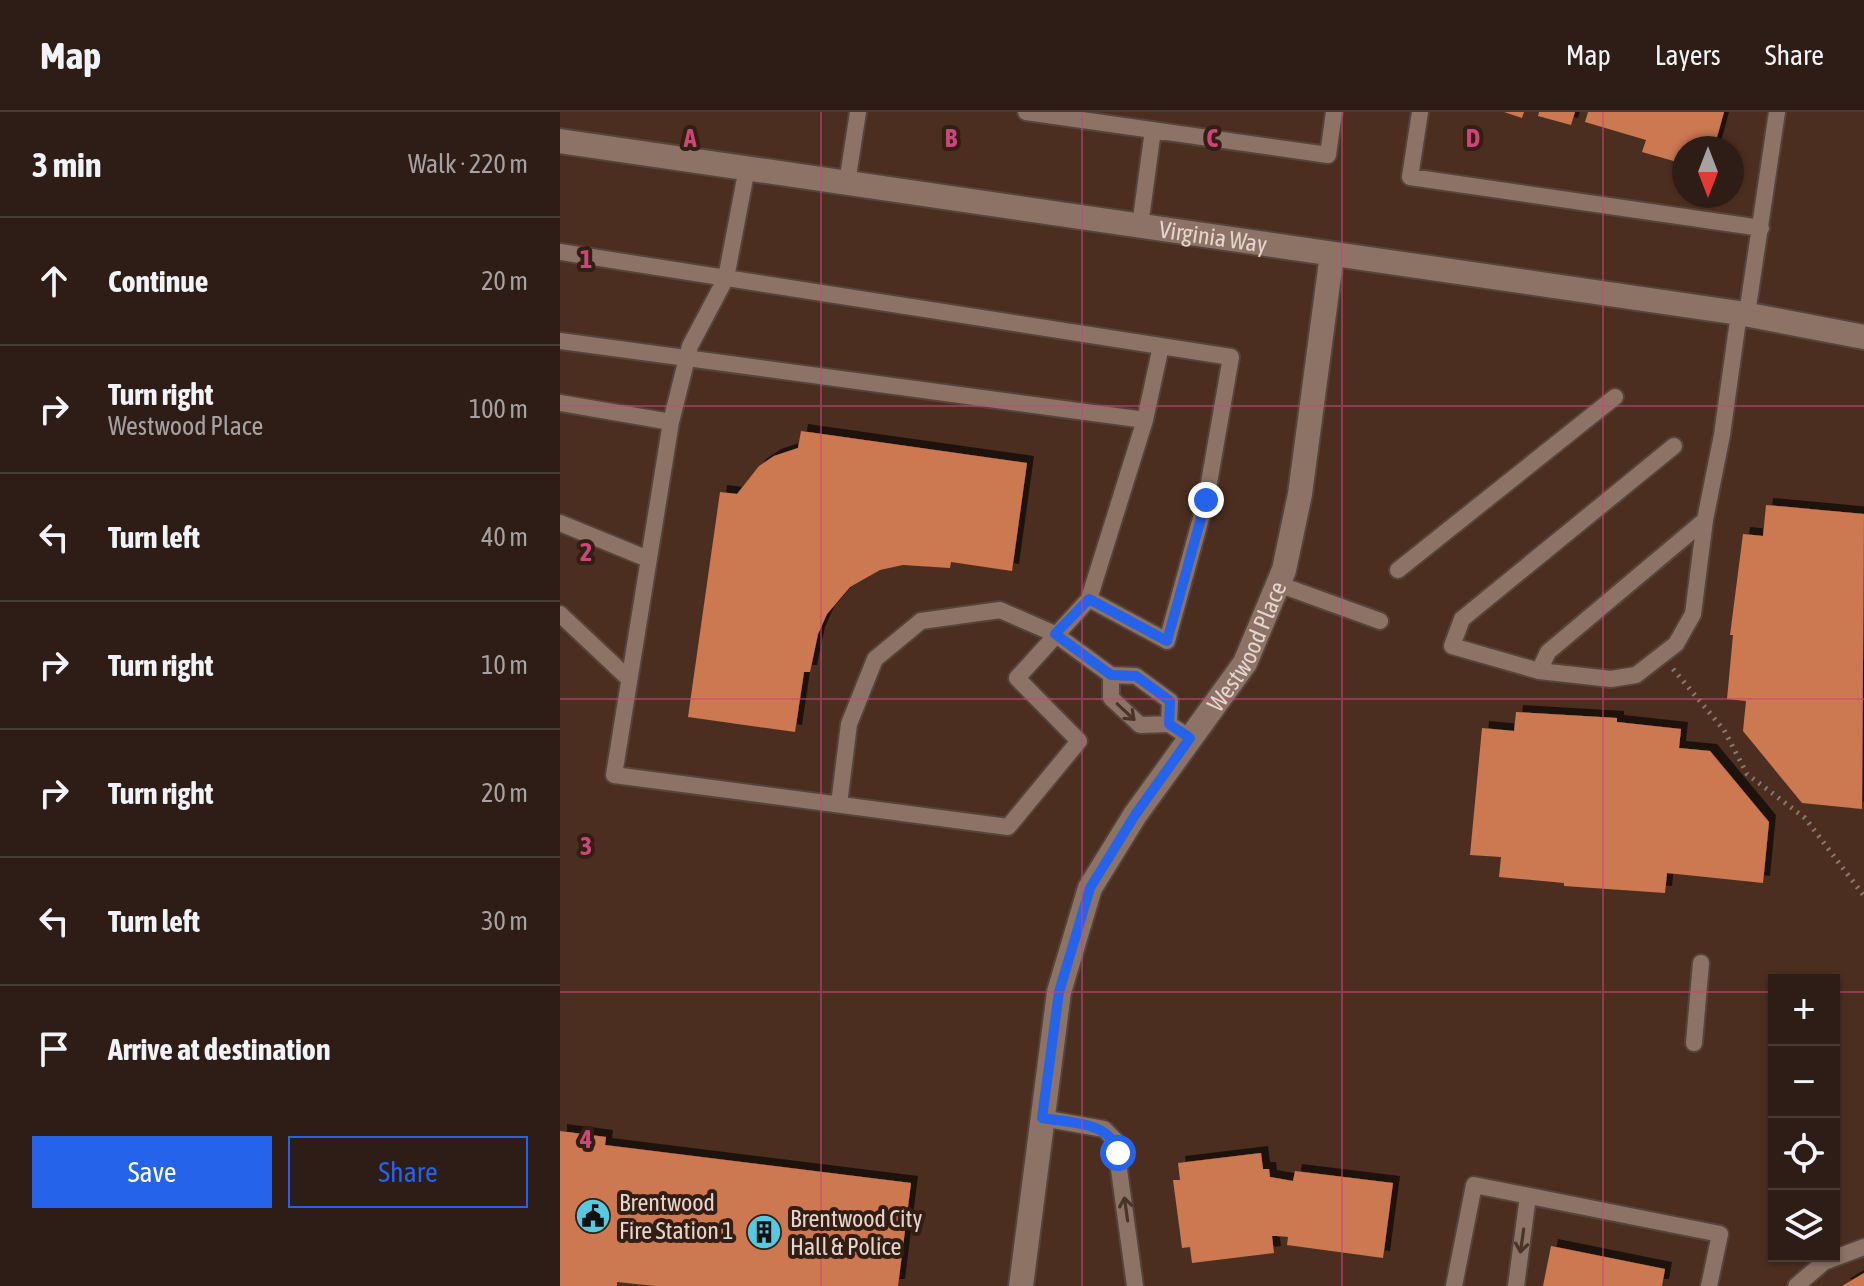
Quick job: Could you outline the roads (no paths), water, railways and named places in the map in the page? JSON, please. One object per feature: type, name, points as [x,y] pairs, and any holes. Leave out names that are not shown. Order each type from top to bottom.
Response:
[{"type":"street","name":"Virginia Way","points":[[560,141],[1743,313],[1864,337]]},
{"type":"street","name":"Westwood Place","points":[[1021,1286],[1059,992],[1090,888],[1135,815],[1245,663],[1284,570],[1300,494],[1332,254]]},
{"type":"lane","points":[[847,183],[858,112]]},
{"type":"lane","points":[[1026,112],[1328,155],[1334,112]]},
{"type":"lane","points":[[1420,112],[1410,177],[1761,228]]},
{"type":"lane","points":[[1674,446],[1462,619],[1452,646],[1539,671],[1624,678],[1636,675],[1662,656],[1690,625],[1705,520],[1761,228],[1777,112]]},
{"type":"lane","points":[[1140,226],[1153,130]]},
{"type":"lane","points":[[747,168],[726,278],[690,346],[671,422],[614,775],[1008,827],[1079,741],[1017,678],[1089,599],[1145,420],[1161,346]]},
{"type":"lane","points":[[560,252],[1231,357],[1206,500],[1167,641],[1089,599]]},
{"type":"lane","points":[[560,341],[1145,420]]},
{"type":"lane","points":[[1398,570],[1615,397]]},
{"type":"lane","points":[[560,403],[671,422]]},
{"type":"lane","points":[[1539,671],[1548,652],[1705,520]]},
{"type":"lane","points":[[560,523],[648,559]]},
{"type":"lane","points":[[1278,584],[1380,621]]},
{"type":"lane","points":[[839,804],[849,724],[875,659],[921,621],[1000,610],[1055,634],[1111,675],[1136,676],[1170,701],[1169,724]]},
{"type":"lane","points":[[560,614],[629,679]]},
{"type":"lane","points":[[1111,675],[1111,698],[1140,725],[1169,724],[1190,738]]},
{"type":"lane","points":[[1694,1043],[1701,963]]},
{"type":"lane","points":[[1042,1118],[1104,1129],[1115,1140],[1135,1286]]},
{"type":"lane","points":[[1454,1286],[1474,1185],[1720,1234],[1709,1286]]},
{"type":"lane","points":[[1516,1286],[1528,1196]]},
{"type":"lane","points":[[1796,1286],[1824,1262],[1864,1247]]},
{"type":"place","name":"Brentwood Fire Station 1","points":[[593,1216]]},
{"type":"place","name":"Brentwood City Hall & Police","points":[[764,1232]]}]
